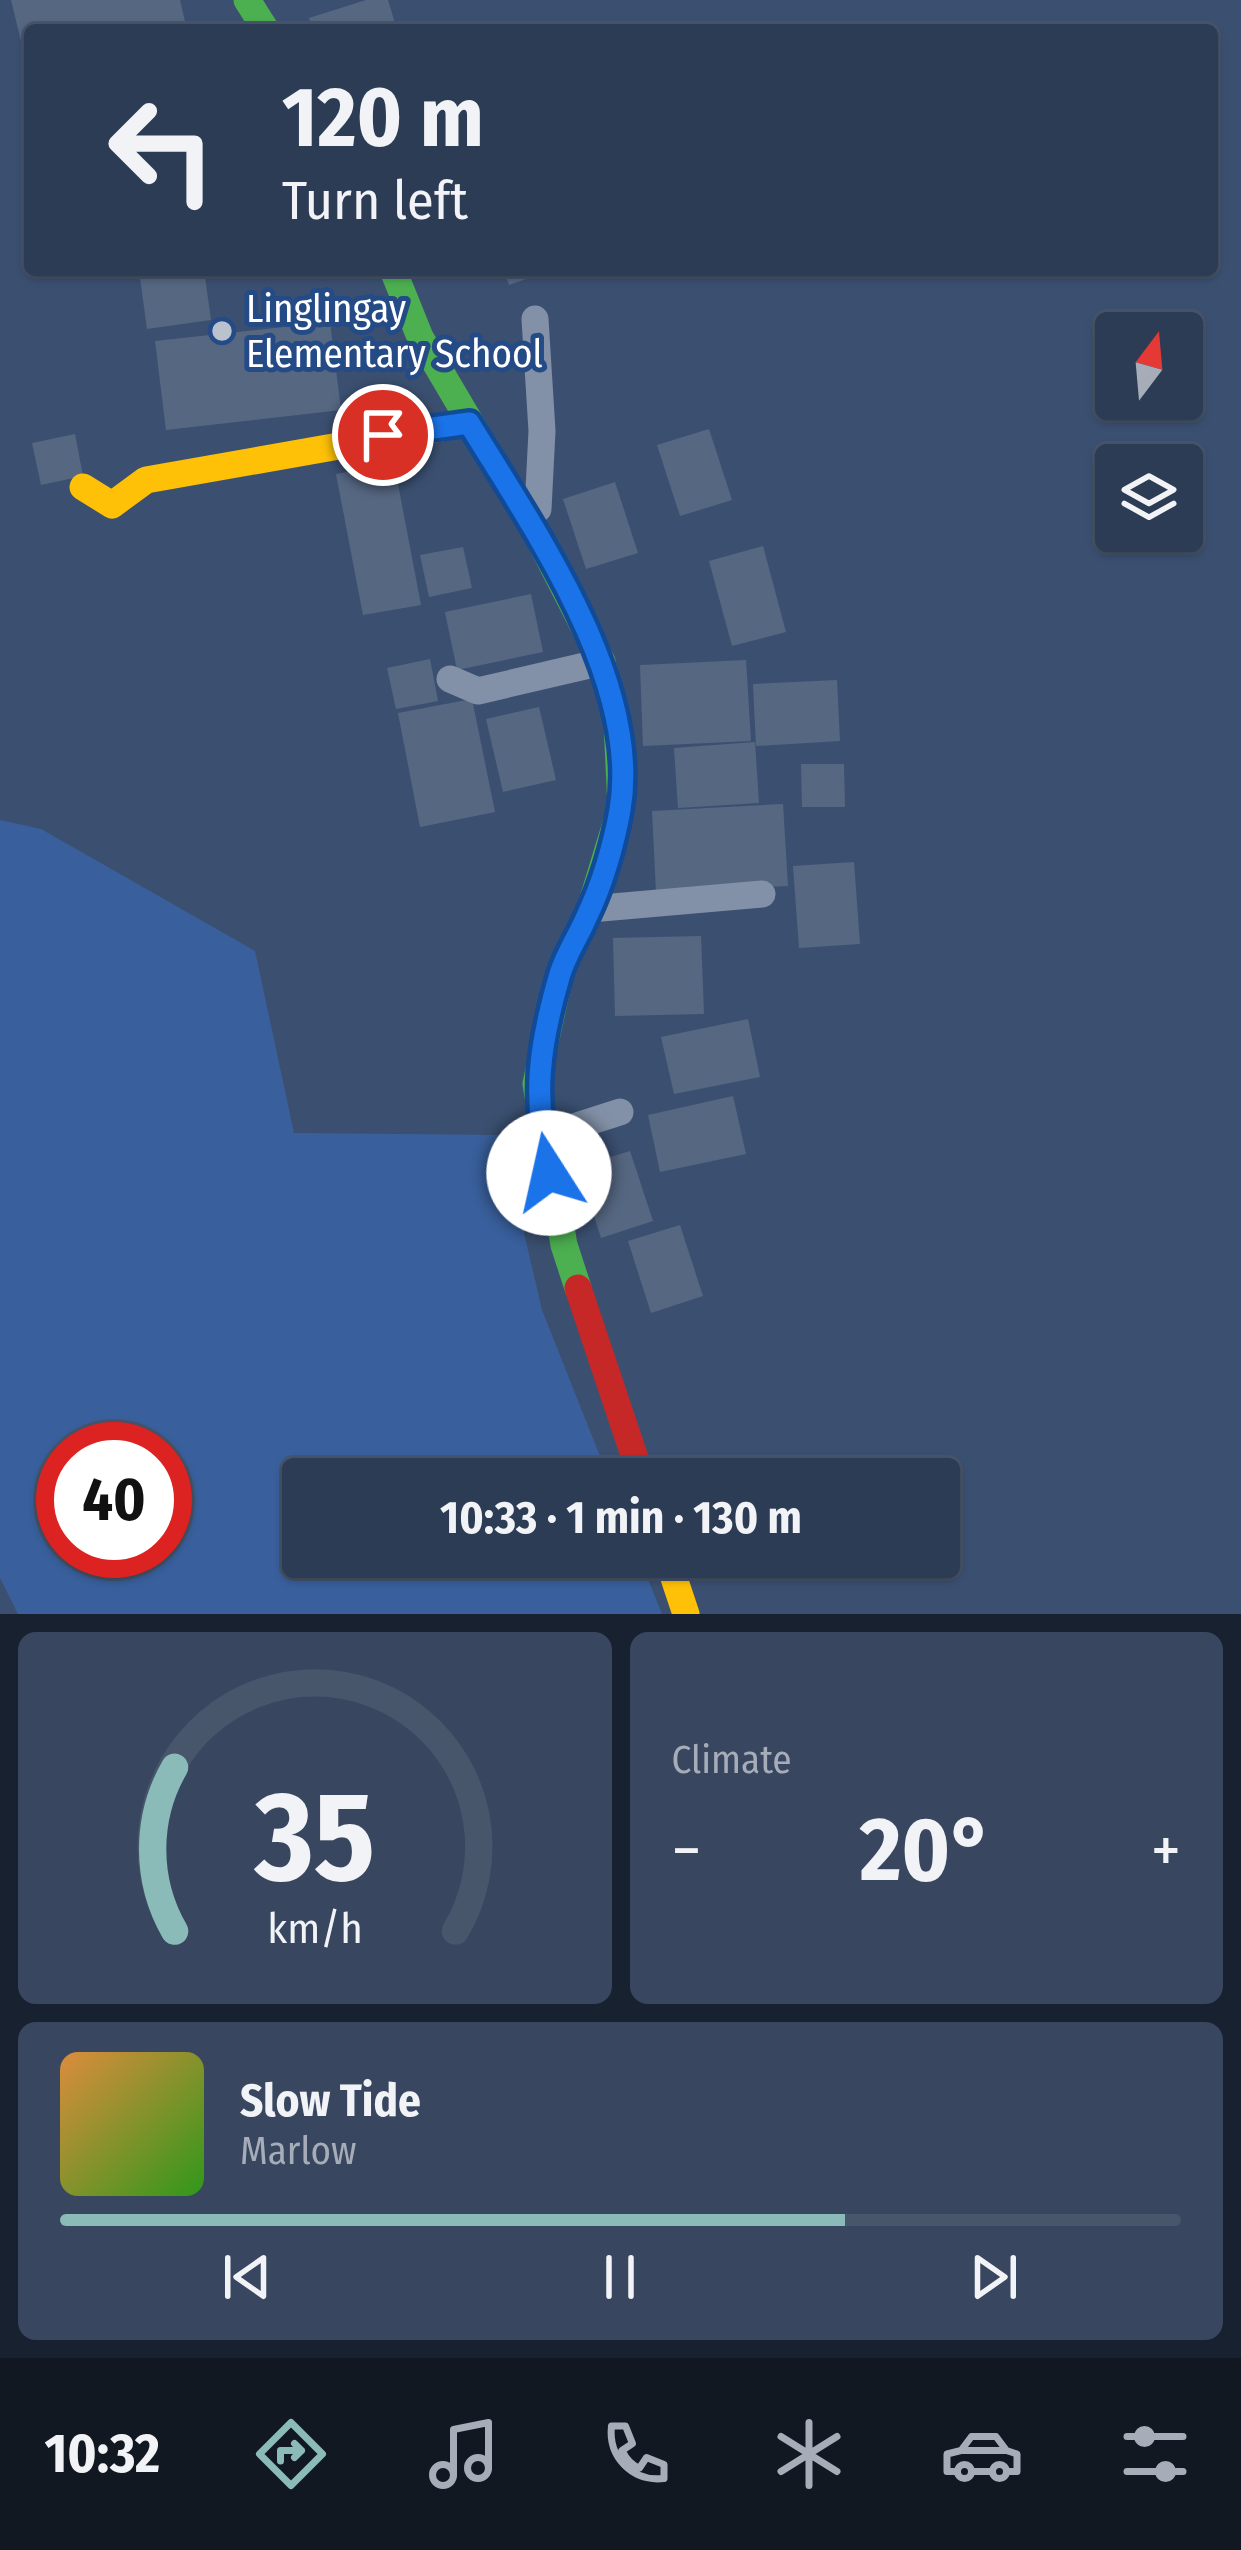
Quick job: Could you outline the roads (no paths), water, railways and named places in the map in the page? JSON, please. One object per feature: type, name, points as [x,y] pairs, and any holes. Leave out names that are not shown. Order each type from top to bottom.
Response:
[{"type":"street","points":[[395,276],[420,337],[538,537],[602,662],[617,722],[620,807],[590,909],[561,970],[536,1084],[564,1244],[635,1458]]},
{"type":"street","points":[[83,487],[112,505],[146,480],[469,423]]},
{"type":"street","points":[[675,1578],[686,1614]]},
{"type":"lane","points":[[535,320],[542,431],[538,537]]},
{"type":"lane","points":[[450,679],[478,691],[602,662]]},
{"type":"lane","points":[[590,909],[762,894]]},
{"type":"lane","points":[[542,1137],[620,1112]]},
{"type":"place","name":"Linglingay Elementary School","points":[[222,331]]}]
